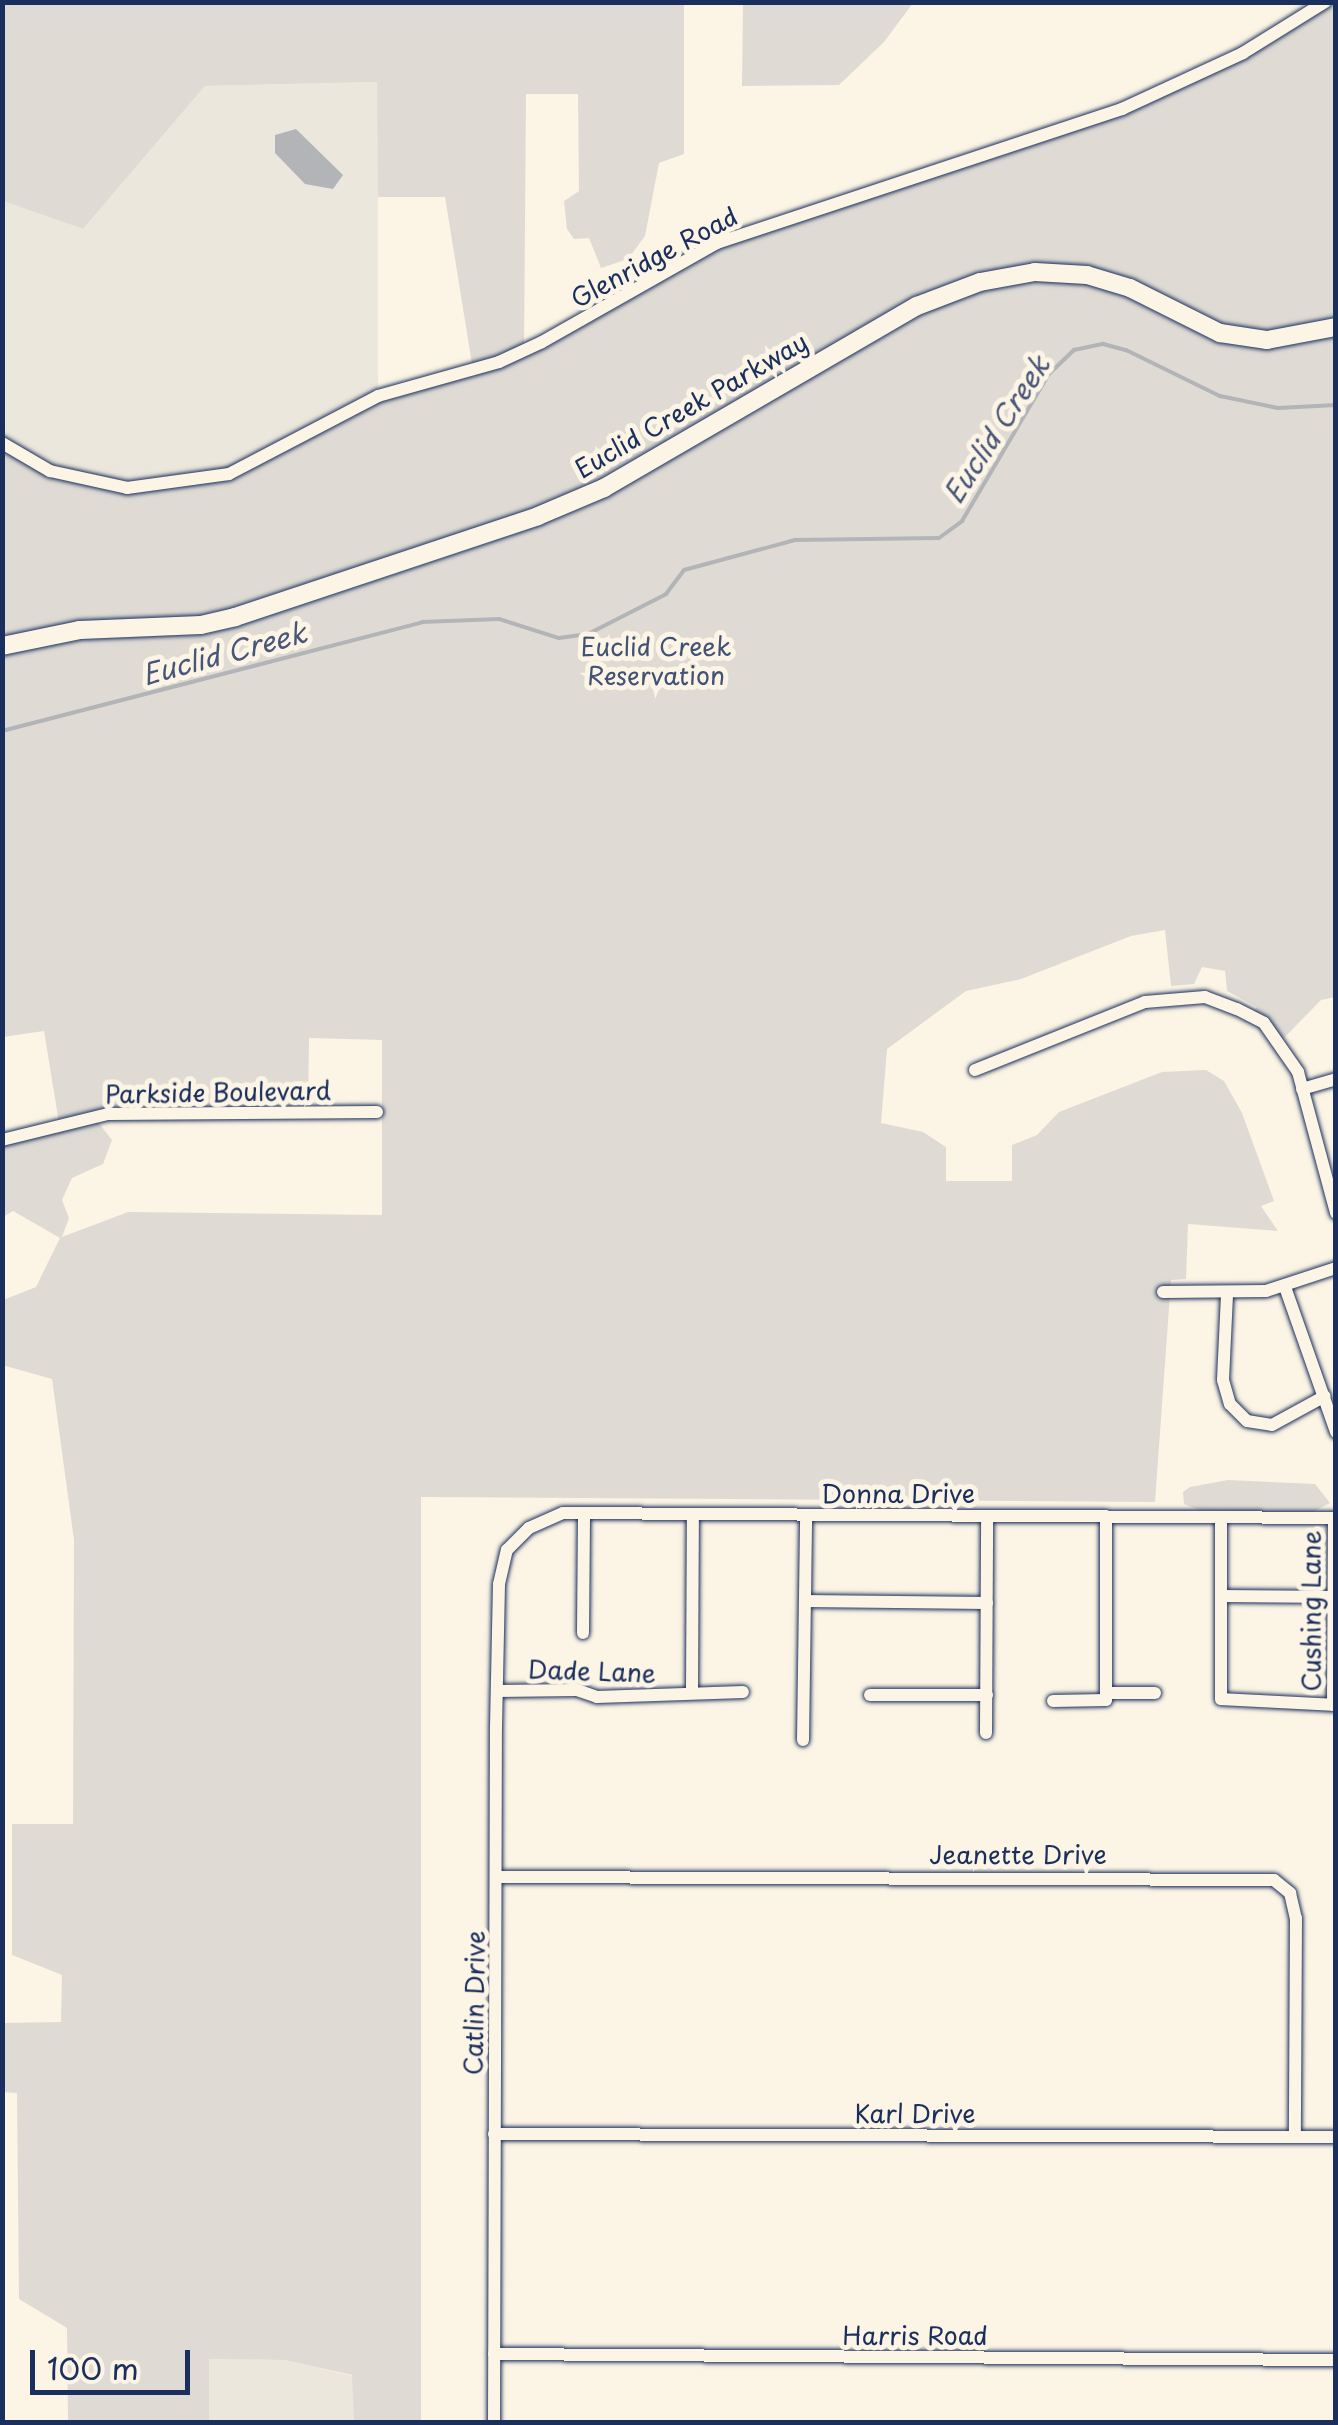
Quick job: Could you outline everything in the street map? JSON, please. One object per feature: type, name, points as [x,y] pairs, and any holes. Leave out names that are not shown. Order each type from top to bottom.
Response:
[{"type":"street","name":"Glenridge Road","points":[[2,442],[50,471],[127,488],[229,474],[378,396],[499,362],[542,342],[717,243],[1122,109],[1243,53],[1324,2]]},
{"type":"street","name":"Euclid Creek Parkway","points":[[2,646],[47,634],[234,617],[538,516],[604,488],[884,323],[980,282],[1034,272],[1087,275],[1130,288],[1220,332],[1267,340],[1336,327]]},
{"type":"street","points":[[976,1070],[1145,1002],[1205,997],[1264,1023],[1281,1041],[1302,1089],[1336,1213]]},
{"type":"street","points":[[1302,1089],[1336,1079]]},
{"type":"street","name":"Parkside Boulevard","points":[[2,1140],[108,1114],[377,1112]]},
{"type":"street","points":[[1163,1292],[1226,1295],[1286,1287],[1336,1268]]},
{"type":"street","points":[[1286,1287],[1336,1432]]},
{"type":"street","points":[[1226,1295],[1223,1380],[1230,1404],[1248,1420],[1272,1425],[1325,1396]]},
{"type":"street","name":"Donna Drive","points":[[499,1584],[507,1550],[529,1528],[563,1513],[1335,1518]]},
{"type":"street","points":[[583,1633],[584,1514]]},
{"type":"street","points":[[692,1690],[693,1515]]},
{"type":"street","points":[[803,1740],[806,1515]]},
{"type":"street","points":[[986,1733],[987,1516]]},
{"type":"street","points":[[1053,1701],[1106,1700],[1106,1516]]},
{"type":"street","points":[[1221,1518],[1221,1699],[1334,1705]]},
{"type":"street","name":"Cushing Lane","points":[[1334,1705],[1335,1518]]},
{"type":"street","name":"Catlin Drive","points":[[494,2422],[499,1584]]},
{"type":"street","points":[[1221,1596],[1333,1597]]},
{"type":"street","points":[[805,1602],[987,1603]]},
{"type":"street","name":"Dade Lane","points":[[497,1690],[615,1697],[692,1690],[743,1692]]},
{"type":"street","points":[[1106,1694],[1155,1694]]},
{"type":"street","points":[[870,1695],[987,1695]]},
{"type":"street","name":"Jeanette Drive","points":[[498,1877],[1274,1880],[1290,1893],[1296,1918],[1294,2137]]},
{"type":"street","name":"Karl Drive","points":[[494,2134],[1336,2137]]},
{"type":"street","name":"Harris Road","points":[[494,2354],[1336,2360]]},
{"type":"shaded area","points":[[378,82],[378,396],[229,474],[127,488],[50,471],[3,443],[3,201],[83,229],[205,86]]},
{"type":"shaded area","points":[[296,129],[343,175],[333,189],[305,184],[275,153],[275,135]]},
{"type":"shaded area","points":[[209,2359],[284,2360],[353,2376],[354,2422],[209,2422]]},
{"type":"green space","points":[[743,2],[913,3],[884,42],[839,85],[742,86]]},
{"type":"green space","name":"Euclid Creek Reservation","points":[[3,3],[684,3],[684,154],[659,163],[645,236],[628,259],[601,268],[589,238],[574,239],[567,229],[564,201],[579,191],[578,94],[526,94],[524,350],[717,243],[1101,116],[1243,53],[1325,3],[1335,3],[1335,997],[1321,1000],[1281,1041],[1250,1016],[1257,1007],[1227,991],[1225,971],[1202,967],[1194,984],[1171,986],[1165,930],[1131,936],[1021,979],[966,991],[887,1049],[881,1123],[923,1132],[946,1147],[946,1181],[1012,1181],[1012,1145],[1037,1135],[1059,1112],[1162,1072],[1206,1070],[1224,1081],[1242,1113],[1274,1201],[1261,1206],[1278,1231],[1188,1224],[1186,1279],[1171,1280],[1155,1502],[421,1497],[421,2422],[354,2422],[352,2375],[284,2360],[209,2359],[209,2422],[68,2422],[67,2328],[19,2299],[17,2093],[3,2092],[3,2023],[61,2022],[62,1975],[12,1955],[12,1824],[73,1824],[74,1540],[52,1379],[2,1365],[3,1300],[36,1287],[60,1238],[13,1211],[3,1217],[3,1146],[98,1122],[112,1140],[103,1164],[72,1178],[62,1200],[69,1218],[62,1237],[128,1212],[382,1215],[382,1040],[309,1038],[308,1113],[108,1114],[59,1123],[44,1031],[3,1037],[2,443],[50,471],[154,487],[281,449],[360,405],[473,370],[445,197],[378,197],[377,82],[205,86],[83,229],[3,201]]},
{"type":"green space","points":[[1228,1480],[1315,1484],[1330,1503],[1311,1513],[1199,1510],[1184,1504],[1183,1492],[1190,1487]]},
{"type":"waterway","name":"Euclid Creek","points":[[2,731],[422,622],[499,619],[559,638],[588,634],[666,594],[684,570],[795,540],[939,538],[962,521],[1049,374],[1074,350],[1103,344],[1126,350],[1220,396],[1278,408],[1336,405]]}]
